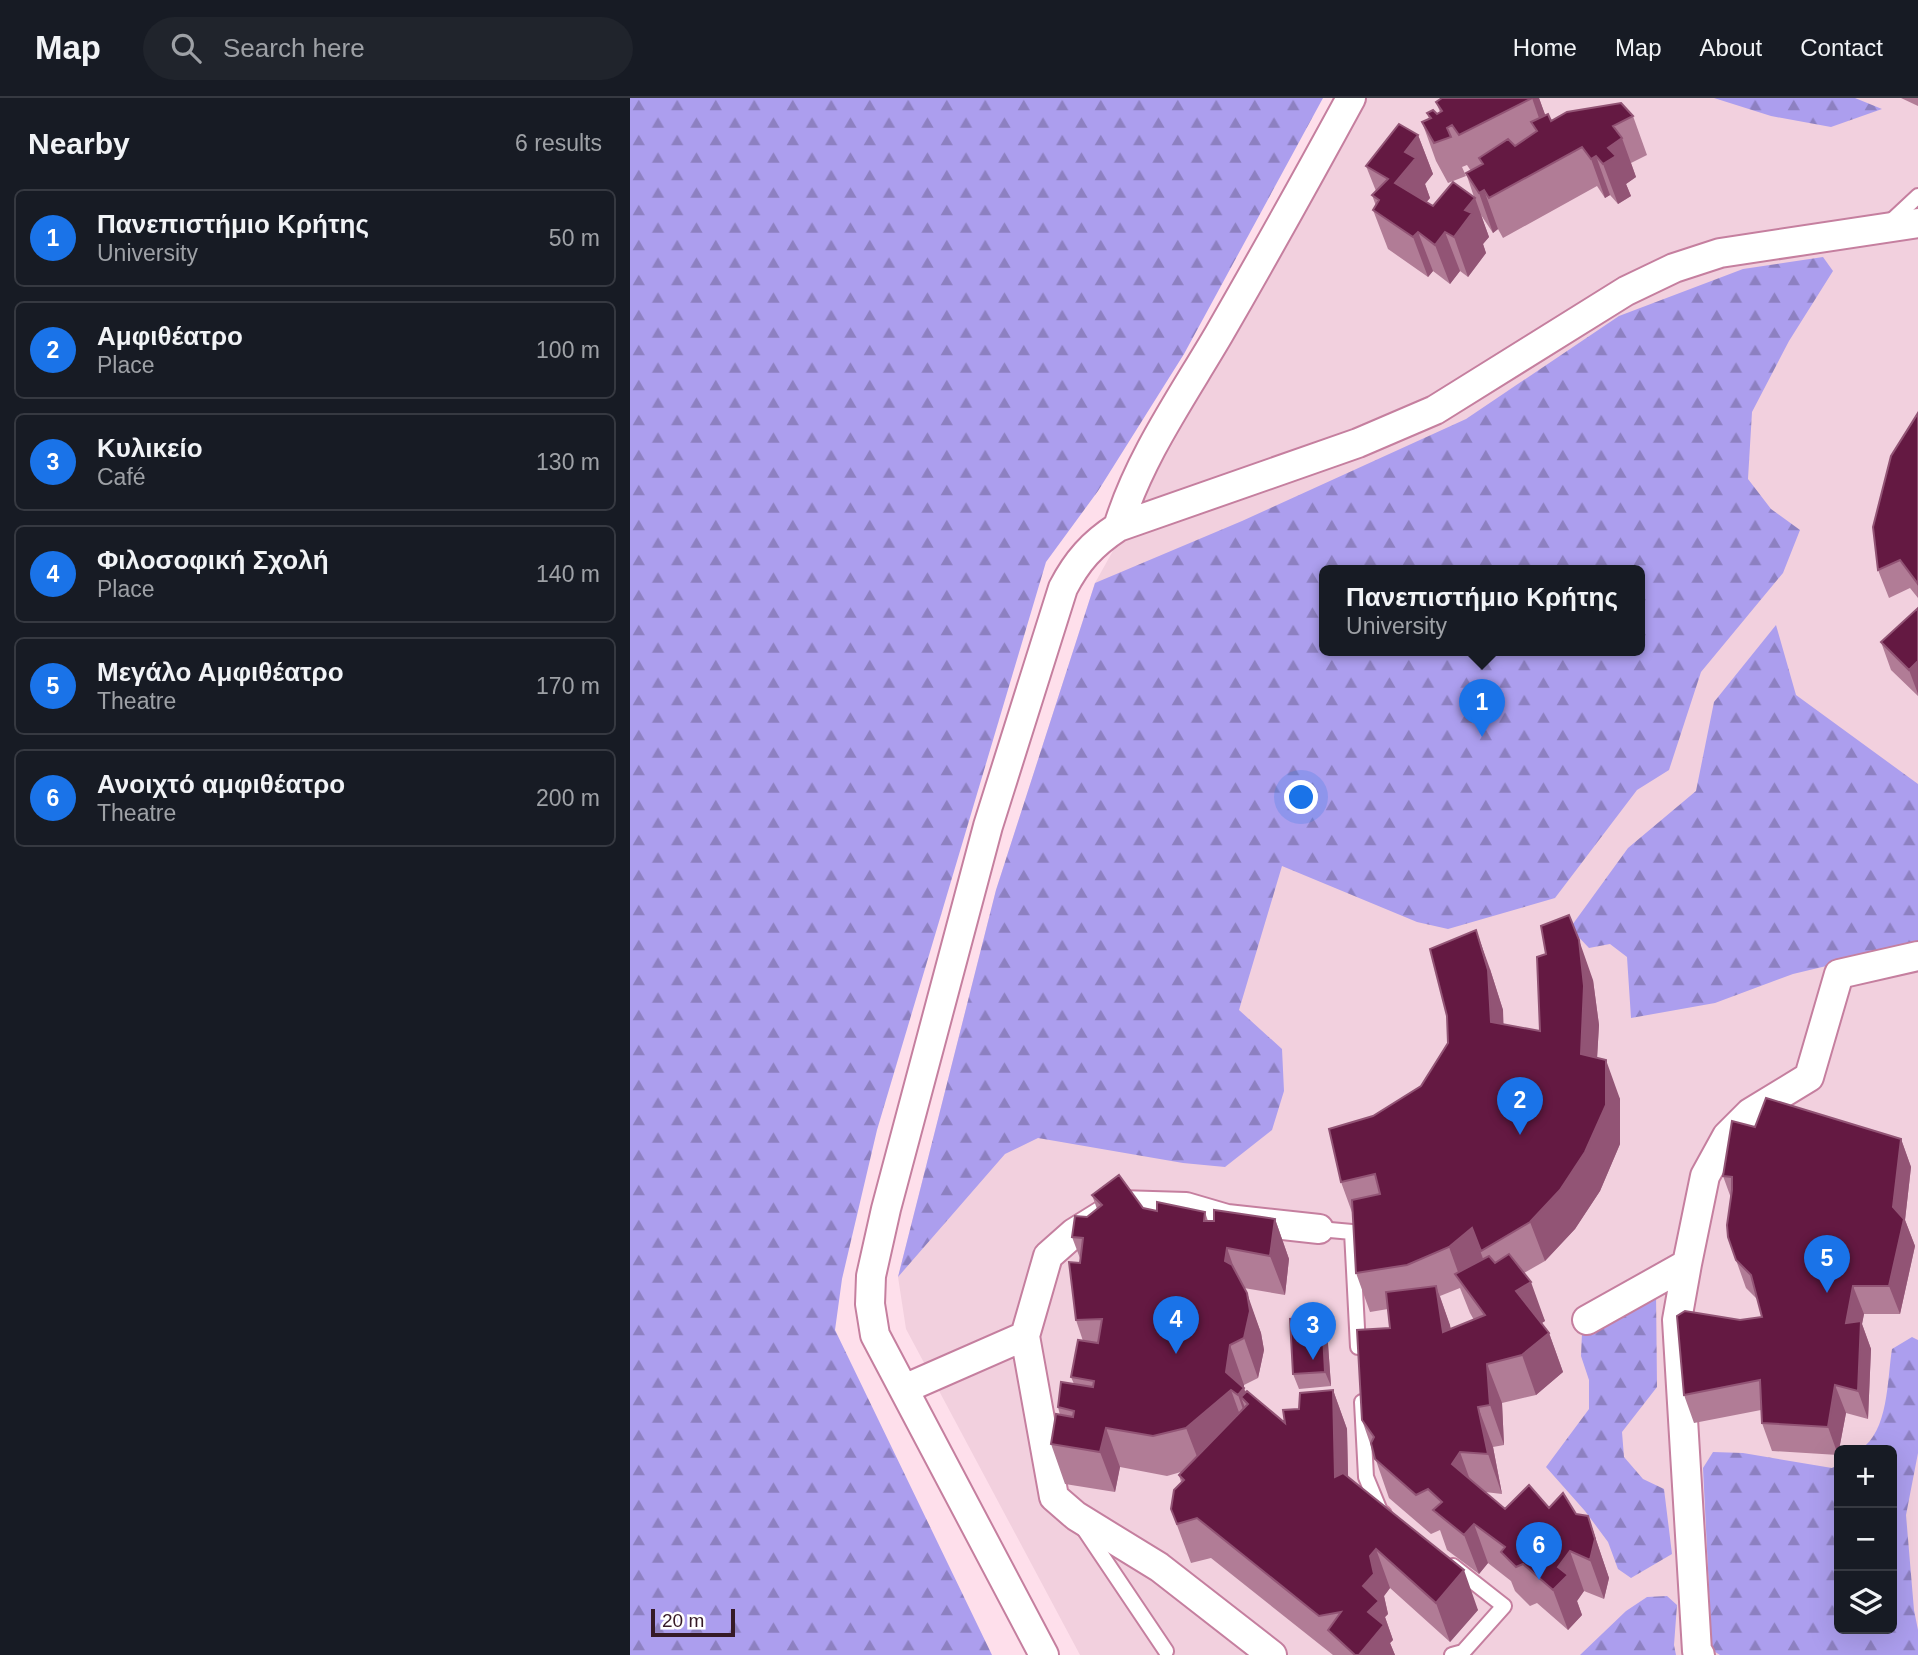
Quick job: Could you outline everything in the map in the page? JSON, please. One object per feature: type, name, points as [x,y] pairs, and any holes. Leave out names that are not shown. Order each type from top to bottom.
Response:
[{"type":"street","points":[[1118,527],[1127,498],[1145,460],[1264,258],[1352,98]]},
{"type":"street","points":[[1044,1655],[876,1335],[870,1304],[871,1276],[886,1209],[988,826],[1063,588],[1074,566],[1089,548],[1118,527],[1358,443],[1435,410],[1626,291],[1674,268],[1720,253],[1918,223]]},
{"type":"street","points":[[1700,1655],[1697,1651],[1677,1320],[1705,1176],[1727,1136],[1750,1113],[1809,1077],[1839,974],[1918,956]]},
{"type":"street","points":[[1272,1655],[1159,1567],[1076,1516],[1054,1497],[1025,1336],[1048,1256],[1074,1233],[1119,1205],[1186,1206],[1227,1219],[1319,1229]]},
{"type":"street","points":[[1587,1320],[1687,1264]]},
{"type":"street","points":[[904,1389],[1025,1336]]},
{"type":"lane","points":[[1884,228],[1918,196]]},
{"type":"lane","points":[[1319,1229],[1352,1232],[1359,1358]]},
{"type":"lane","points":[[1360,1382],[1366,1477],[1380,1511],[1401,1526]]},
{"type":"lane","points":[[1076,1516],[1166,1651]]},
{"type":"lane","points":[[1442,1558],[1504,1606],[1463,1652],[1452,1655]]},
{"type":"shaded area","points":[[1365,98],[1918,98],[1918,1655],[1080,1655],[906,1329],[898,1277],[996,890],[1095,583]]},
{"type":"green space","points":[[630,98],[1323,98],[1184,354],[1098,491],[1046,562],[877,1130],[842,1279],[835,1330],[992,1655],[630,1655]]},
{"type":"green space","points":[[1714,98],[1855,98],[1882,109],[1831,127],[1771,116]]},
{"type":"green space","points":[[1823,257],[1833,271],[1789,341],[1752,412],[1748,479],[1771,509],[1800,530],[1783,573],[1701,672],[1669,770],[1637,790],[1555,898],[1448,929],[1417,922],[1282,866],[1239,1010],[1282,1049],[1284,1091],[1272,1130],[1225,1167],[1183,1163],[1038,1138],[1005,1154],[898,1277],[996,890],[1095,583],[1242,521],[1466,419],[1619,316],[1743,269]]},
{"type":"green space","points":[[1776,625],[1796,695],[1918,784],[1918,944],[1793,974],[1715,1003],[1631,1018],[1627,957],[1610,944],[1589,948],[1570,928],[1628,848],[1696,791],[1714,702]]},
{"type":"green space","points":[[1656,1291],[1657,1387],[1622,1432],[1624,1457],[1643,1479],[1664,1489],[1672,1554],[1631,1578],[1618,1569],[1608,1542],[1546,1467],[1589,1409],[1589,1380],[1581,1356],[1582,1333]]},
{"type":"green space","points":[[1912,1337],[1918,1340],[1918,1453],[1906,1515],[1918,1630],[1918,1655],[1720,1655],[1712,1650],[1703,1468],[1713,1452],[1743,1453],[1834,1467],[1834,1634],[1897,1634],[1897,1445],[1865,1445],[1877,1431],[1882,1418],[1892,1349]]},
{"type":"green space","points":[[1667,1596],[1677,1605],[1674,1645],[1676,1655],[1580,1655],[1626,1611],[1647,1597]]},
{"type":"building","points":[[1442,98],[1532,98],[1459,135],[1452,125],[1447,128],[1451,137],[1434,143],[1422,122],[1431,118],[1427,113],[1433,110],[1437,114],[1442,111],[1436,102]]},
{"type":"building","points":[[1621,103],[1633,116],[1613,126],[1622,138],[1608,148],[1616,156],[1603,164],[1596,156],[1591,159],[1582,147],[1489,198],[1484,190],[1479,193],[1466,173],[1483,164],[1479,158],[1508,139],[1515,146],[1537,131],[1531,122],[1548,114],[1551,121],[1567,112]]},
{"type":"building","points":[[1399,124],[1418,135],[1405,152],[1416,158],[1395,183],[1433,206],[1453,182],[1475,198],[1465,210],[1472,213],[1454,237],[1445,232],[1435,245],[1418,232],[1413,237],[1373,210],[1379,200],[1372,195],[1388,179],[1366,166]]},
{"type":"building","points":[[1918,413],[1918,584],[1900,560],[1878,570],[1873,527],[1891,456]]},
{"type":"building","points":[[1918,608],[1918,661],[1909,670],[1881,642]]},
{"type":"building","points":[[1569,915],[1579,940],[1584,986],[1581,1054],[1606,1060],[1606,1105],[1585,1152],[1560,1190],[1530,1222],[1481,1251],[1472,1228],[1449,1247],[1407,1265],[1356,1273],[1352,1200],[1380,1194],[1375,1174],[1341,1182],[1329,1129],[1373,1116],[1421,1086],[1448,1043],[1447,1016],[1430,949],[1476,930],[1488,970],[1491,1022],[1540,1031],[1537,957],[1546,954],[1541,926]]},
{"type":"building","points":[[1766,1098],[1901,1139],[1893,1207],[1904,1219],[1889,1286],[1853,1286],[1846,1323],[1861,1321],[1858,1391],[1835,1385],[1828,1427],[1762,1423],[1760,1380],[1684,1395],[1677,1316],[1685,1311],[1740,1320],[1762,1317],[1751,1275],[1736,1260],[1728,1237],[1732,1177],[1723,1176],[1732,1121],[1755,1127]]},
{"type":"building","points":[[1119,1175],[1143,1208],[1157,1211],[1157,1202],[1205,1212],[1204,1221],[1214,1221],[1214,1210],[1275,1219],[1270,1256],[1227,1248],[1225,1261],[1232,1265],[1247,1293],[1250,1311],[1244,1338],[1230,1345],[1226,1372],[1244,1388],[1238,1395],[1231,1390],[1186,1428],[1153,1436],[1106,1428],[1100,1452],[1051,1444],[1056,1414],[1073,1417],[1074,1411],[1058,1407],[1061,1382],[1093,1387],[1094,1381],[1071,1377],[1078,1340],[1098,1343],[1102,1319],[1076,1320],[1069,1262],[1080,1263],[1083,1238],[1072,1237],[1075,1216],[1087,1217],[1102,1205],[1092,1195]]},
{"type":"building","points":[[1509,1254],[1531,1282],[1516,1291],[1549,1333],[1522,1355],[1487,1364],[1490,1405],[1478,1407],[1488,1454],[1460,1452],[1452,1464],[1505,1509],[1529,1485],[1549,1508],[1563,1493],[1576,1514],[1588,1516],[1595,1539],[1590,1560],[1570,1551],[1558,1567],[1568,1575],[1553,1590],[1523,1564],[1516,1567],[1501,1552],[1505,1547],[1474,1524],[1464,1535],[1433,1510],[1442,1502],[1428,1489],[1416,1495],[1375,1459],[1371,1443],[1374,1437],[1362,1420],[1357,1330],[1390,1328],[1386,1292],[1436,1286],[1443,1332],[1485,1315],[1455,1274],[1489,1256],[1495,1263]]},
{"type":"building","points":[[1322,1315],[1325,1372],[1293,1374],[1290,1319]]},
{"type":"building","points":[[1333,1390],[1335,1477],[1343,1473],[1464,1570],[1436,1603],[1376,1549],[1370,1556],[1374,1574],[1363,1586],[1379,1601],[1368,1612],[1384,1625],[1359,1655],[1355,1655],[1328,1630],[1341,1612],[1319,1616],[1197,1518],[1177,1524],[1171,1509],[1174,1490],[1184,1480],[1179,1475],[1248,1404],[1241,1397],[1247,1391],[1285,1423],[1283,1410],[1299,1409],[1300,1393]]},
{"type":"place","name":"Πανεπιστήμιο Κρήτης","points":[[1482,737]]},
{"type":"place","name":"Αμφιθέατρο","points":[[1520,1135]]},
{"type":"place","name":"Μεγάλο Αμφιθέατρο","points":[[1827,1293]]},
{"type":"place","name":"Φιλοσοφική Σχολή","points":[[1176,1354]]},
{"type":"place","name":"Κυλικείο","points":[[1313,1360]]},
{"type":"place","name":"Ανοιχτό αμφιθέατρο","points":[[1539,1580]]}]
